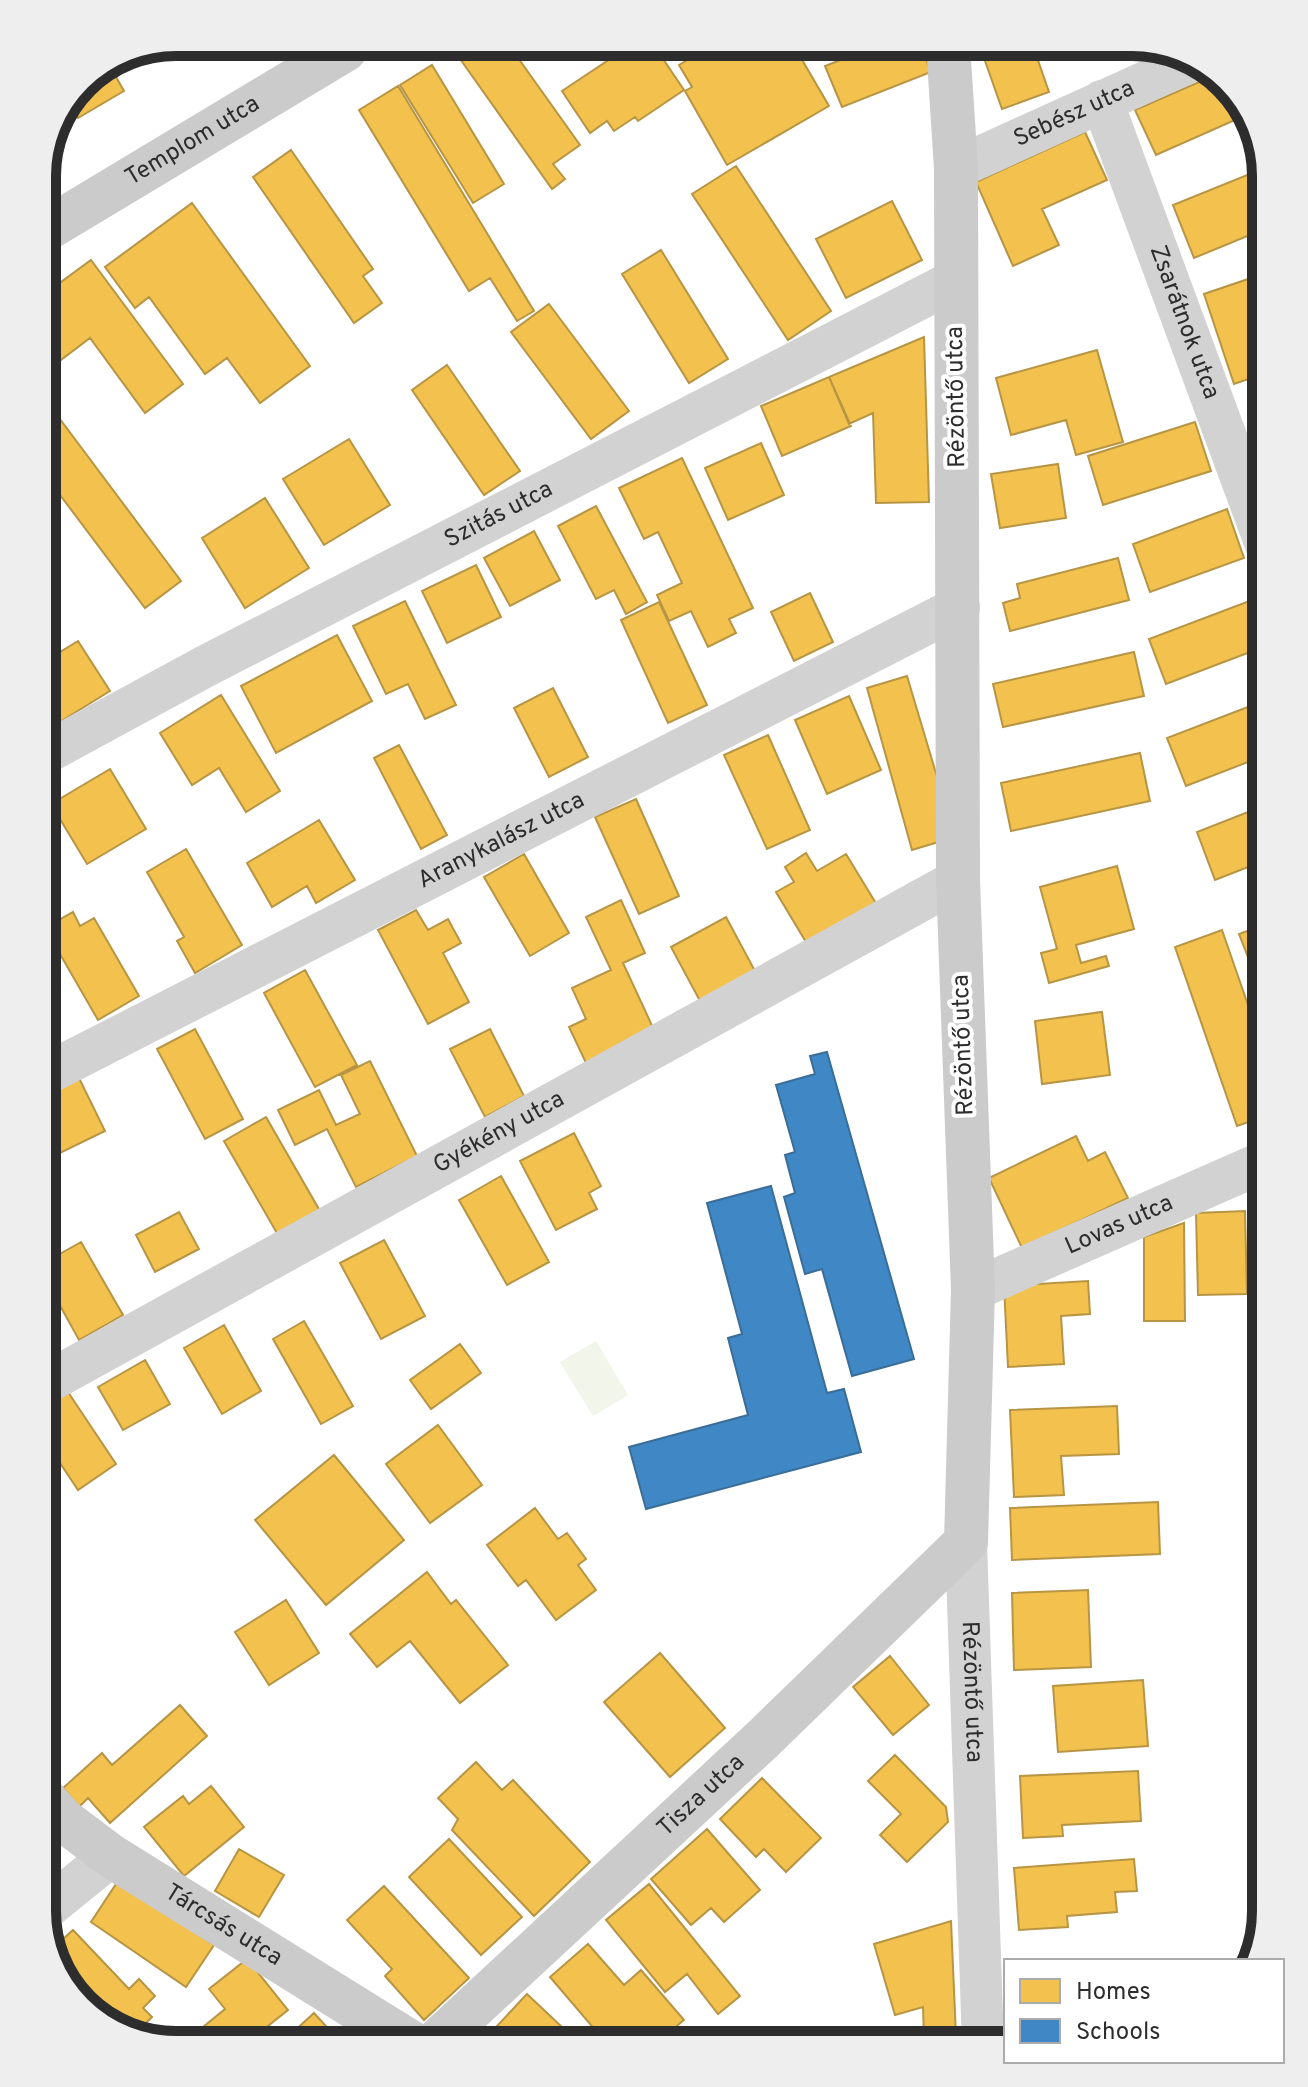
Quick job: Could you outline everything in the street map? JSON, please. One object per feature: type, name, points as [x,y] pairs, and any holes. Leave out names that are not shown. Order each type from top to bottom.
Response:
[{"type":"main road","name":"Templom utca","points":[[56,224],[335,56]]},
{"type":"main road","name":"Rézöntő utca","points":[[949,56],[956,168],[958,880],[973,1290],[966,1542]]},
{"type":"main road","name":"Tisza utca","points":[[448,2031],[763,1739],[966,1542]]},
{"type":"main road","name":"Tárcsás utca","points":[[56,1812],[111,1856],[392,2031]]},
{"type":"street","name":"Sebész utca","points":[[956,168],[1180,66]]},
{"type":"street","name":"Zsarátnok utca","points":[[1102,101],[1252,507]]},
{"type":"street","name":"Szitás utca","points":[[56,747],[218,659],[956,280]]},
{"type":"street","name":"Aranykalász utca","points":[[56,1069],[959,607]]},
{"type":"street","name":"Gyékény utca","points":[[56,1377],[958,880]]},
{"type":"street","name":"Lovas utca","points":[[973,1290],[1252,1167]]},
{"type":"street","name":"Rézöntő utca","points":[[966,1542],[983,2031]]},
{"type":"street","points":[[56,1901],[111,1856]]},
{"type":"shaded area","points":[[596,1341],[628,1395],[593,1416],[560,1362]]},
{"type":"building: Homes","points":[[458,56],[517,56],[580,145],[553,164],[565,179],[552,189]]},
{"type":"building: Homes","points":[[604,56],[661,56],[684,90],[638,121],[635,117],[614,131],[607,121],[590,133],[562,91],[607,61]]},
{"type":"building: Homes","points":[[694,56],[800,56],[829,106],[727,165],[685,91],[692,87],[679,65]]},
{"type":"building: Homes","points":[[851,56],[925,56],[931,72],[842,107],[825,66]]},
{"type":"building: Homes","points":[[983,56],[1037,56],[1049,92],[1002,109]]},
{"type":"building: Homes","points":[[432,65],[504,184],[473,203],[400,85]]},
{"type":"building: Homes","points":[[114,73],[124,91],[78,118],[74,112],[76,109],[91,91]]},
{"type":"building: Homes","points":[[1204,80],[1228,104],[1235,120],[1156,155],[1135,110]]},
{"type":"building: Homes","points":[[398,86],[534,311],[517,321],[490,278],[469,291],[359,110]]},
{"type":"building: Homes","points":[[1085,132],[1107,180],[1042,209],[1059,245],[1013,266],[976,182]]},
{"type":"building: Homes","points":[[291,150],[373,269],[363,276],[382,303],[354,323],[253,177]]},
{"type":"building: Homes","points":[[736,166],[831,311],[788,340],[692,194]]},
{"type":"building: Homes","points":[[1252,173],[1252,234],[1194,258],[1173,205]]},
{"type":"building: Homes","points":[[892,201],[922,260],[846,298],[816,239]]},
{"type":"building: Homes","points":[[192,203],[310,366],[260,403],[227,358],[205,374],[149,297],[135,308],[105,267]]},
{"type":"building: Homes","points":[[661,250],[728,359],[689,383],[622,274]]},
{"type":"building: Homes","points":[[91,260],[183,384],[145,413],[90,338],[56,364],[56,286]]},
{"type":"building: Homes","points":[[1252,278],[1252,378],[1234,384],[1204,294]]},
{"type":"building: Homes","points":[[549,304],[629,411],[591,439],[511,332]]},
{"type":"building: Homes","points":[[924,337],[929,502],[876,503],[873,413],[849,424],[829,377]]},
{"type":"building: Homes","points":[[1097,350],[1123,442],[1076,455],[1066,420],[1011,435],[996,378]]},
{"type":"building: Homes","points":[[447,365],[520,471],[484,495],[412,390]]},
{"type":"building: Homes","points":[[829,377],[851,426],[782,456],[761,406]]},
{"type":"building: Homes","points":[[56,414],[181,581],[145,608],[56,490]]},
{"type":"building: Homes","points":[[1195,422],[1211,471],[1103,505],[1088,456]]},
{"type":"building: Homes","points":[[349,439],[390,505],[324,545],[283,479]]},
{"type":"building: Homes","points":[[761,443],[784,495],[728,520],[705,468]]},
{"type":"building: Homes","points":[[682,458],[753,608],[729,619],[736,633],[708,647],[691,611],[669,621],[657,595],[682,583],[658,532],[644,539],[619,488]]},
{"type":"building: Homes","points":[[1058,464],[1066,518],[1000,528],[991,474]]},
{"type":"building: Homes","points":[[265,498],[309,568],[245,608],[202,538]]},
{"type":"building: Homes","points":[[596,506],[647,602],[626,614],[614,590],[596,599],[558,526]]},
{"type":"building: Homes","points":[[1227,509],[1244,558],[1150,592],[1133,544]]},
{"type":"building: Homes","points":[[534,531],[560,580],[510,606],[484,558]]},
{"type":"building: Homes","points":[[1118,558],[1129,600],[1010,631],[1003,603],[1020,598],[1017,584]]},
{"type":"building: Homes","points":[[476,565],[501,617],[447,643],[422,591]]},
{"type":"building: Homes","points":[[810,593],[833,642],[794,661],[771,612]]},
{"type":"building: Homes","points":[[1252,600],[1252,651],[1166,684],[1149,639]]},
{"type":"building: Homes","points":[[405,601],[456,705],[425,719],[408,684],[386,694],[353,626]]},
{"type":"building: Homes","points":[[659,602],[707,705],[668,723],[621,620]]},
{"type":"building: Homes","points":[[337,635],[372,701],[276,753],[241,686]]},
{"type":"building: Homes","points":[[78,641],[110,691],[56,724],[56,654]]},
{"type":"building: Homes","points":[[1134,652],[1144,696],[1003,727],[993,684]]},
{"type":"building: Homes","points":[[907,676],[955,837],[912,850],[867,688]]},
{"type":"building: Homes","points":[[553,688],[588,757],[549,777],[514,708]]},
{"type":"building: Homes","points":[[221,695],[280,791],[246,812],[219,768],[192,785],[160,733]]},
{"type":"building: Homes","points":[[849,696],[881,770],[827,794],[795,720]]},
{"type":"building: Homes","points":[[1252,705],[1252,760],[1186,786],[1167,738]]},
{"type":"building: Homes","points":[[768,735],[810,830],[767,849],[724,755]]},
{"type":"building: Homes","points":[[399,745],[447,835],[421,849],[374,758]]},
{"type":"building: Homes","points":[[1140,753],[1150,801],[1011,831],[1001,783]]},
{"type":"building: Homes","points":[[110,769],[146,829],[87,864],[56,812],[56,801]]},
{"type":"building: Homes","points":[[636,799],[679,896],[639,914],[595,817]]},
{"type":"building: Homes","points":[[1252,810],[1252,865],[1215,880],[1197,832]]},
{"type":"building: Homes","points":[[319,820],[355,880],[316,903],[307,886],[272,907],[247,863]]},
{"type":"building: Homes","points":[[186,849],[242,945],[195,973],[177,941],[184,937],[147,872]]},
{"type":"building: Homes","points":[[806,853],[817,871],[846,854],[877,905],[809,947],[776,892],[794,882],[785,867]]},
{"type":"building: Homes","points":[[524,854],[569,933],[530,956],[484,877]]},
{"type":"building: Homes","points":[[1117,866],[1134,929],[1076,945],[1081,963],[1106,956],[1109,966],[1049,983],[1041,953],[1057,949],[1040,887]]},
{"type":"building: Homes","points":[[621,900],[645,953],[623,963],[655,1032],[586,1063],[569,1027],[586,1019],[572,988],[611,970],[586,917]]},
{"type":"building: Homes","points":[[416,910],[428,930],[448,919],[461,943],[443,953],[469,1002],[428,1024],[378,930]]},
{"type":"building: Homes","points":[[73,912],[80,926],[94,918],[139,996],[98,1020],[56,947],[56,922]]},
{"type":"building: Homes","points":[[726,917],[755,971],[700,1001],[671,947]]},
{"type":"building: Homes","points":[[1252,929],[1252,967],[1239,934]]},
{"type":"building: Homes","points":[[1222,930],[1252,1017],[1252,1121],[1237,1126],[1175,947]]},
{"type":"building: Homes","points":[[305,970],[357,1065],[315,1087],[264,993]]},
{"type":"building: Homes","points":[[1102,1012],[1110,1075],[1042,1084],[1035,1021]]},
{"type":"building: Homes","points":[[195,1029],[243,1119],[205,1139],[157,1049]]},
{"type":"building: Homes","points":[[490,1029],[524,1096],[485,1117],[450,1049]]},
{"type":"building: Homes","points":[[370,1061],[417,1156],[356,1187],[327,1129],[295,1145],[278,1110],[319,1090],[336,1125],[360,1114],[341,1075]]},
{"type":"building: Homes","points":[[79,1078],[105,1131],[60,1153],[56,1145],[56,1089]]},
{"type":"building: Homes","points":[[266,1117],[320,1211],[278,1235],[224,1141]]},
{"type":"building: Homes","points":[[574,1133],[601,1186],[589,1193],[597,1209],[556,1230],[520,1161]]},
{"type":"building: Homes","points":[[1076,1136],[1088,1161],[1105,1152],[1128,1198],[1022,1248],[989,1178]]},
{"type":"building: Homes","points":[[501,1176],[549,1262],[507,1285],[459,1200]]},
{"type":"building: Homes","points":[[1245,1211],[1247,1294],[1198,1295],[1196,1213]]},
{"type":"building: Homes","points":[[179,1212],[199,1249],[155,1272],[136,1235]]},
{"type":"building: Homes","points":[[1184,1223],[1185,1321],[1144,1321],[1144,1237]]},
{"type":"building: Homes","points":[[384,1240],[425,1316],[381,1339],[340,1263]]},
{"type":"building: Homes","points":[[81,1242],[123,1315],[79,1340],[56,1303],[56,1256]]},
{"type":"building: Homes","points":[[1088,1281],[1090,1314],[1061,1316],[1064,1364],[1008,1367],[1004,1286]]},
{"type":"building: Homes","points":[[304,1321],[353,1406],[321,1424],[273,1339]]},
{"type":"building: Homes","points":[[224,1325],[261,1391],[222,1414],[184,1348]]},
{"type":"building: Homes","points":[[460,1344],[481,1373],[431,1409],[410,1380]]},
{"type":"building: Homes","points":[[145,1360],[170,1404],[123,1430],[98,1387]]},
{"type":"building: Homes","points":[[68,1392],[116,1464],[78,1490],[56,1457],[56,1400]]},
{"type":"building: Homes","points":[[1117,1406],[1119,1454],[1061,1456],[1064,1495],[1014,1497],[1010,1410]]},
{"type":"building: Homes","points":[[438,1425],[482,1485],[430,1523],[386,1464]]},
{"type":"building: Homes","points":[[334,1455],[404,1540],[326,1605],[255,1520]]},
{"type":"building: Homes","points":[[1158,1502],[1160,1554],[1012,1560],[1010,1508]]},
{"type":"building: Homes","points":[[535,1508],[558,1539],[567,1533],[586,1559],[578,1565],[596,1590],[556,1620],[526,1580],[518,1586],[487,1545]]},
{"type":"building: Homes","points":[[427,1572],[451,1604],[456,1600],[508,1665],[460,1703],[410,1641],[377,1667],[350,1634]]},
{"type":"building: Homes","points":[[1088,1590],[1091,1667],[1014,1670],[1012,1593]]},
{"type":"building: Homes","points":[[286,1600],[319,1653],[269,1685],[235,1632]]},
{"type":"building: Homes","points":[[660,1653],[725,1728],[670,1777],[604,1702]]},
{"type":"building: Homes","points":[[890,1656],[929,1705],[893,1735],[853,1687]]},
{"type":"building: Homes","points":[[1143,1680],[1148,1746],[1058,1752],[1053,1686]]},
{"type":"building: Homes","points":[[180,1705],[207,1736],[110,1823],[88,1798],[79,1807],[63,1788],[102,1753],[112,1765]]},
{"type":"building: Homes","points":[[895,1755],[946,1807],[948,1822],[907,1862],[880,1835],[901,1814],[868,1781]]},
{"type":"building: Homes","points":[[476,1762],[502,1790],[513,1780],[590,1862],[534,1916],[452,1830],[458,1819],[438,1798]]},
{"type":"building: Homes","points":[[1138,1771],[1141,1821],[1062,1825],[1063,1836],[1023,1838],[1020,1776]]},
{"type":"building: Homes","points":[[762,1778],[821,1838],[786,1872],[764,1849],[756,1857],[720,1819]]},
{"type":"building: Homes","points":[[211,1786],[244,1827],[184,1876],[144,1827],[183,1796],[189,1804]]},
{"type":"building: Homes","points":[[707,1829],[760,1890],[724,1922],[711,1908],[691,1925],[651,1879]]},
{"type":"building: Homes","points":[[449,1839],[522,1917],[481,1955],[409,1877]]},
{"type":"building: Homes","points":[[239,1849],[284,1875],[259,1917],[215,1891]]},
{"type":"building: Homes","points":[[1134,1859],[1137,1891],[1115,1892],[1117,1912],[1067,1916],[1068,1927],[1019,1930],[1014,1868]]},
{"type":"building: Homes","points":[[118,1881],[214,1945],[186,1987],[91,1922]]},
{"type":"building: Homes","points":[[649,1884],[740,1996],[718,2014],[687,1974],[665,1992],[606,1920]]},
{"type":"building: Homes","points":[[384,1886],[469,1978],[424,2020],[385,1976],[392,1969],[347,1920]]},
{"type":"building: Homes","points":[[951,1921],[956,2031],[924,2031],[923,2007],[895,2015],[874,1944]]},
{"type":"building: Homes","points":[[73,1930],[129,1989],[139,1979],[155,1996],[143,2008],[152,2017],[143,2026],[109,2011],[76,1978],[60,1942]]},
{"type":"building: Homes","points":[[588,1944],[624,1985],[641,1970],[684,2020],[671,2031],[596,2031],[550,1977]]},
{"type":"building: Homes","points":[[247,1959],[288,2010],[262,2031],[198,2031],[225,2009],[209,1989]]},
{"type":"building: Homes","points":[[527,1994],[566,2031],[492,2031]]},
{"type":"building: Homes","points":[[314,2013],[330,2031],[294,2031]]},
{"type":"building: Schools","points":[[827,1052],[914,1359],[852,1376],[822,1269],[805,1274],[784,1197],[795,1193],[785,1155],[795,1152],[776,1085],[815,1074],[810,1056]]},
{"type":"building: Schools","points":[[771,1186],[827,1393],[844,1389],[861,1452],[646,1509],[629,1447],[748,1415],[728,1338],[742,1334],[707,1203]]}]
